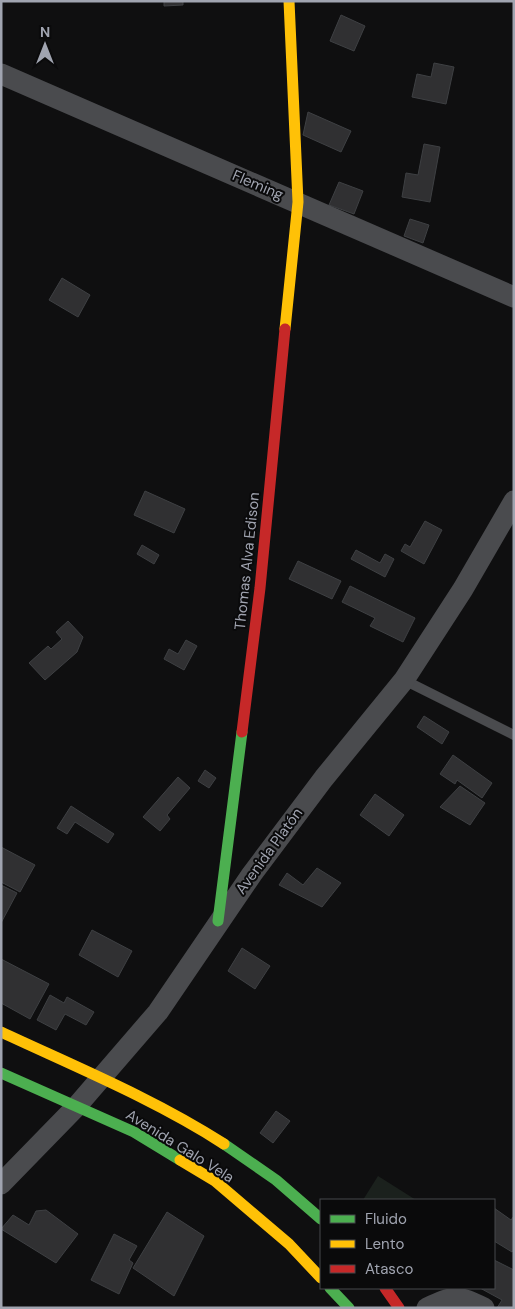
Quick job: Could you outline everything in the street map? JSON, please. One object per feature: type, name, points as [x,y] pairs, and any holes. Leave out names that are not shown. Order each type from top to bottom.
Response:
[{"type":"street","name":"Thomas Alva Edison","points":[[218,921],[260,588],[298,202],[289,1]]},
{"type":"street","name":"Fleming","points":[[1,74],[514,297]]},
{"type":"street","name":"Avenida Platón","points":[[1,1184],[76,1107],[158,1012],[218,921],[324,778],[404,680],[464,589],[514,501]]},
{"type":"street","name":"Avenida Galo Vela","points":[[1,1032],[193,1124],[236,1151],[276,1180],[320,1218]]},
{"type":"street","name":"Avenida Galo Vela","points":[[1,1073],[134,1132],[214,1181],[289,1244],[320,1277]]},
{"type":"street","points":[[331,1289],[349,1308]]},
{"type":"street","points":[[386,1289],[399,1308]]},
{"type":"street","points":[[428,1308],[446,1299],[463,1297],[484,1308]]},
{"type":"lane","points":[[404,680],[514,735]]},
{"type":"shaded area","points":[[378,1176],[414,1199],[364,1199]]},
{"type":"building","points":[[164,1],[183,1],[183,5],[164,6]]},
{"type":"building","points":[[341,15],[365,26],[354,51],[330,41]]},
{"type":"building","points":[[434,63],[454,67],[446,104],[412,97],[417,74],[431,77]]},
{"type":"building","points":[[308,112],[351,131],[341,152],[303,135]]},
{"type":"building","points":[[424,144],[440,147],[430,202],[402,197],[406,173],[418,175]]},
{"type":"building","points":[[339,182],[363,191],[354,214],[329,205]]},
{"type":"building","points":[[410,219],[429,225],[423,243],[404,236]]},
{"type":"building","points":[[62,278],[90,295],[78,317],[49,300]]},
{"type":"building","points":[[145,491],[185,509],[174,533],[134,515]]},
{"type":"building","points":[[425,521],[442,530],[424,564],[401,551],[405,544],[410,547]]},
{"type":"building","points":[[142,545],[159,555],[154,564],[137,554]]},
{"type":"building","points":[[356,550],[380,563],[385,554],[394,559],[385,577],[351,559]]},
{"type":"building","points":[[298,561],[341,581],[332,599],[289,579]]},
{"type":"building","points":[[350,586],[415,618],[403,642],[370,626],[375,618],[342,602]]},
{"type":"building","points":[[68,621],[83,637],[77,652],[45,680],[29,663],[48,646],[51,649],[62,639],[56,632]]},
{"type":"building","points":[[186,640],[197,646],[184,670],[164,659],[169,649],[178,654]]},
{"type":"building","points":[[424,716],[449,732],[442,744],[417,727]]},
{"type":"building","points":[[453,755],[492,783],[482,798],[457,780],[455,784],[440,774]]},
{"type":"building","points":[[205,770],[216,778],[209,788],[198,781]]},
{"type":"building","points":[[178,777],[190,788],[167,815],[170,819],[160,831],[143,817]]},
{"type":"building","points":[[460,786],[485,803],[470,825],[440,807]]},
{"type":"building","points":[[375,794],[404,815],[389,836],[360,815]]},
{"type":"building","points":[[71,806],[114,834],[108,843],[75,822],[67,834],[57,828]]},
{"type":"building","points":[[1,847],[35,865],[20,892],[1,882]]},
{"type":"building","points":[[317,868],[341,883],[322,907],[279,885],[287,873],[303,885]]},
{"type":"building","points":[[1,885],[17,893],[1,923]]},
{"type":"building","points":[[92,930],[132,951],[118,977],[79,955]]},
{"type":"building","points":[[242,948],[270,966],[255,989],[228,971]]},
{"type":"building","points":[[1,959],[49,984],[30,1019],[1,1003]]},
{"type":"building","points":[[50,995],[64,1003],[67,997],[94,1012],[86,1025],[65,1014],[56,1030],[37,1020]]},
{"type":"building","points":[[276,1111],[290,1121],[273,1143],[260,1133]]},
{"type":"building","points":[[495,1209],[511,1220],[514,1216],[514,1249],[512,1252],[495,1242]]},
{"type":"building","points":[[46,1210],[78,1234],[56,1263],[1,1229],[13,1215],[29,1225],[36,1211]]},
{"type":"building","points":[[167,1212],[204,1236],[174,1296],[133,1268]]},
{"type":"building","points":[[114,1234],[137,1246],[129,1260],[133,1263],[119,1294],[91,1280]]},
{"type":"building","points":[[495,1260],[514,1270],[514,1308],[497,1308],[502,1300],[482,1289],[495,1289]]},
{"type":"traffic: fast","points":[[218,921],[242,732]]},
{"type":"traffic: fast","points":[[1,1073],[134,1132],[180,1160]]},
{"type":"traffic: fast","points":[[224,1144],[276,1180],[320,1218]]},
{"type":"traffic: fast","points":[[331,1289],[349,1308]]},
{"type":"traffic: slow","points":[[285,329],[298,202],[289,1]]},
{"type":"traffic: slow","points":[[1,1032],[170,1112],[224,1144]]},
{"type":"traffic: slow","points":[[180,1160],[215,1181],[289,1244],[320,1277]]},
{"type":"traffic: jam","points":[[242,732],[260,588],[285,329]]},
{"type":"traffic: jam","points":[[386,1289],[399,1308]]}]
